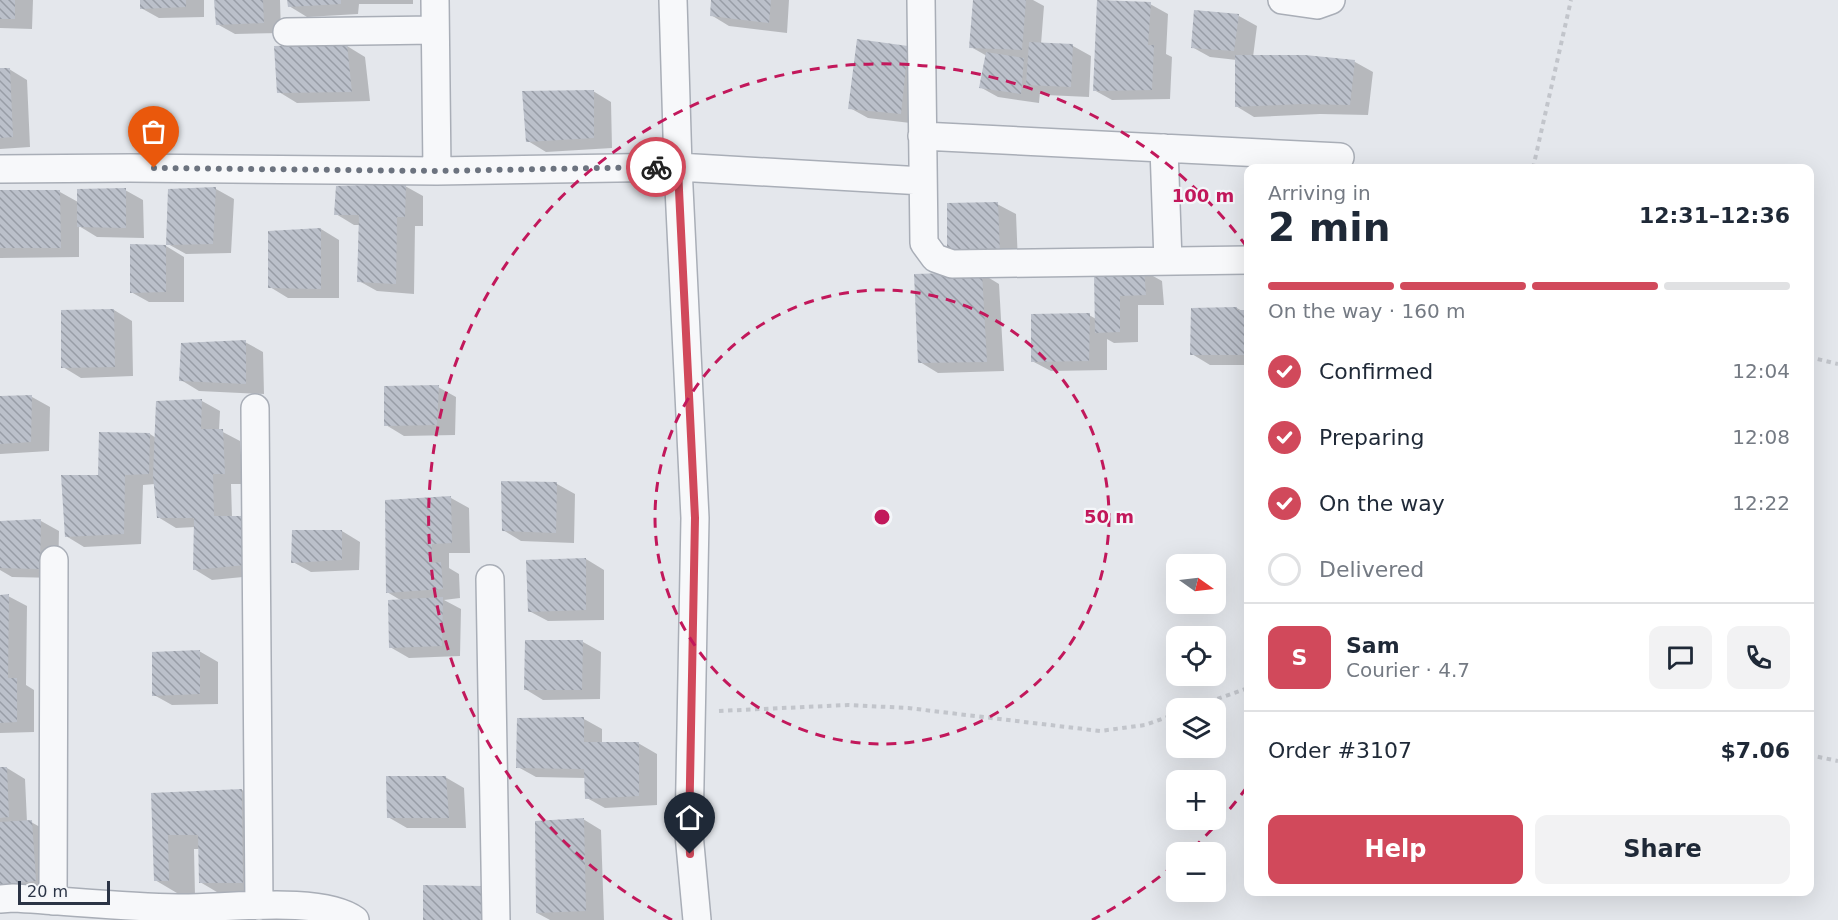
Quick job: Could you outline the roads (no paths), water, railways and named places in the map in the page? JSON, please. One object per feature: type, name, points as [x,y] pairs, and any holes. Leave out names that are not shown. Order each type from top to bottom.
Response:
[{"type":"street","points":[[435,0],[437,171]]},
{"type":"street","points":[[674,0],[678,167],[695,518],[689,834],[697,920]]},
{"type":"street","points":[[921,0],[924,243],[935,258],[952,264],[1244,260]]},
{"type":"street","points":[[1282,0],[1317,5],[1331,0]]},
{"type":"street","points":[[287,32],[435,30]]},
{"type":"street","points":[[922,136],[1340,158]]},
{"type":"street","points":[[1164,148],[1168,261]]},
{"type":"street","points":[[0,169],[437,171],[678,167],[923,181]]},
{"type":"street","points":[[255,408],[260,906]]},
{"type":"street","points":[[53,901],[54,561]]},
{"type":"street","points":[[490,579],[496,920]]},
{"type":"street","points":[[0,899],[53,901],[119,912],[302,905],[347,914],[355,920]]}]
